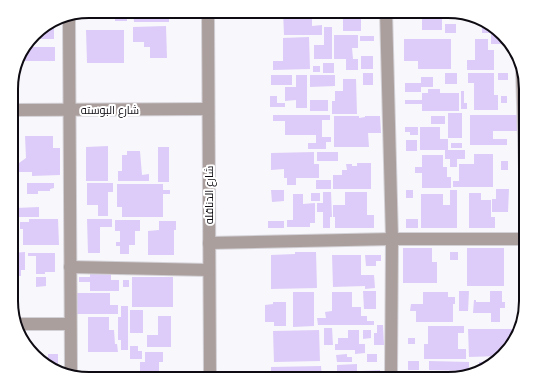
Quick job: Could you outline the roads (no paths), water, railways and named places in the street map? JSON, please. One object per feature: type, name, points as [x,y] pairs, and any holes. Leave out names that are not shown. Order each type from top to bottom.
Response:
[{"type":"street","name":"شارع الدناقله","points":[[208,18],[210,372]]},
{"type":"street","points":[[386,18],[392,239],[392,372]]},
{"type":"street","points":[[69,20],[70,370]]},
{"type":"street","name":"شارع البوسته","points":[[18,110],[208,109]]},
{"type":"street","points":[[209,243],[392,239],[519,239]]},
{"type":"street","points":[[70,267],[209,270]]},
{"type":"street","points":[[22,324],[70,324]]}]
